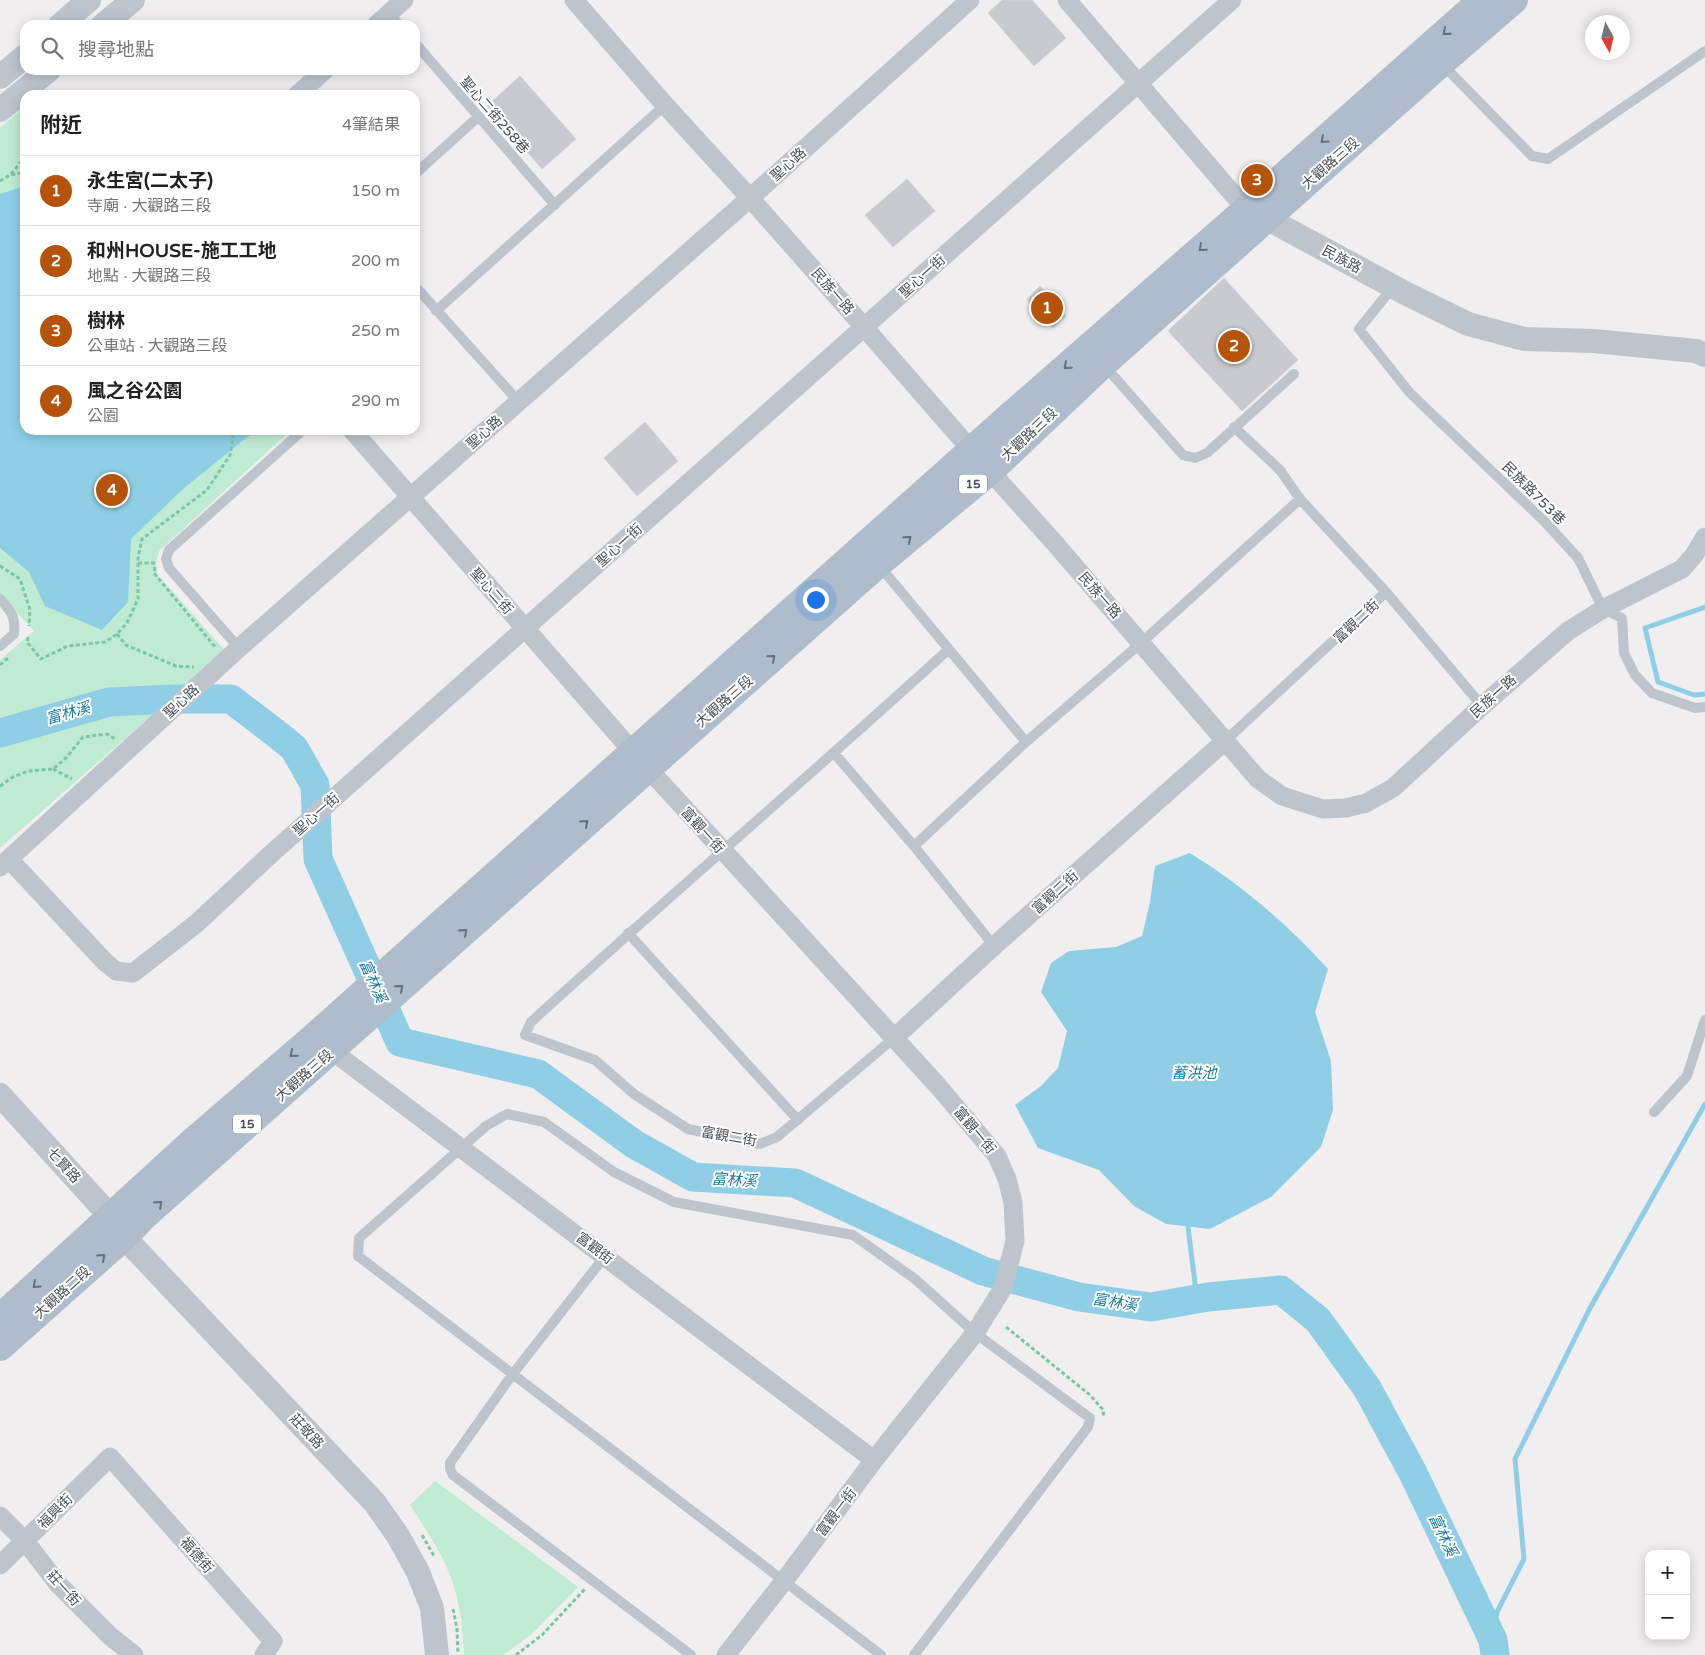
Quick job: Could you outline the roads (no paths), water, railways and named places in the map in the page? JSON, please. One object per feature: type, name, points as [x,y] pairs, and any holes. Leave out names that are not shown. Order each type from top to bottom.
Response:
[{"type":"main road","name":"大觀路三段","points":[[1433,57],[1482,0]]},
{"type":"main road","name":"大觀路三段","points":[[117,1227],[158,1204],[364,1006],[641,759],[972,451],[1096,355],[1433,57],[1514,0]]},
{"type":"main road","name":"大觀路三段","points":[[641,759],[990,470],[1096,355]]},
{"type":"main road","name":"大觀路二段","points":[[0,1318],[117,1227]]},
{"type":"main road","name":"大觀路二段","points":[[0,1347],[117,1227]]},
{"type":"street","points":[[66,20],[89,0]]},
{"type":"street","points":[[109,20],[133,0]]},
{"type":"street","points":[[389,20],[404,0]]},
{"type":"street","name":"民族一路","points":[[574,0],[990,470],[1258,779],[1282,796],[1323,809],[1346,808],[1366,803],[1394,788],[1482,706],[1568,631],[1603,609],[1682,569],[1694,555],[1705,537]]},
{"type":"street","name":"聖心路","points":[[5,863],[154,726],[213,662],[239,648],[412,497],[518,401],[750,198],[970,0]]},
{"type":"street","name":"民族路","points":[[1067,0],[1238,200],[1258,213],[1468,324],[1524,339],[1634,344],[1696,351],[1705,355]]},
{"type":"street","name":"聖心一街","points":[[5,863],[105,962],[116,971],[133,973],[197,923],[271,854],[1232,0]]},
{"type":"street","points":[[0,77],[20,60]]},
{"type":"street","points":[[24,90],[43,75]]},
{"type":"street","points":[[302,90],[319,75]]},
{"type":"street","points":[[0,110],[20,94]]},
{"type":"street","name":"聖心二街","points":[[356,435],[412,497],[524,629],[641,759]]},
{"type":"street","name":"富觀二街","points":[[894,1038],[994,946],[1225,741]]},
{"type":"street","name":"富觀一街","points":[[641,759],[938,1086],[997,1156],[1007,1179],[1012,1202],[1015,1241],[1003,1288],[975,1333],[874,1460],[726,1655]]},
{"type":"street","name":"富觀街","points":[[323,1044],[874,1460]]},
{"type":"street","name":"七賢路","points":[[0,1095],[117,1227]]},
{"type":"street","name":"莊敬路","points":[[117,1227],[375,1503],[398,1536],[418,1572],[432,1608],[437,1655]]},
{"type":"street","name":"福興街","points":[[0,1565],[110,1457]]},
{"type":"street","name":"福德街","points":[[110,1457],[273,1641],[264,1655]]},
{"type":"street","name":"莊一街","points":[[0,1516],[25,1541],[58,1584],[110,1636],[134,1655]]},
{"type":"lane","name":"聖心二街258巷","points":[[420,49],[555,205]]},
{"type":"lane","points":[[1433,57],[1532,156],[1548,159],[1705,51]]},
{"type":"lane","points":[[436,311],[665,105]]},
{"type":"lane","points":[[420,169],[478,117]]},
{"type":"lane","name":"民族路753巷","points":[[1393,286],[1359,329],[1410,393],[1545,522],[1578,558],[1603,609],[1622,618],[1624,653],[1635,675],[1652,693],[1694,708],[1705,707]]},
{"type":"lane","points":[[420,292],[518,401]]},
{"type":"lane","points":[[1096,355],[1183,455],[1195,458],[1207,453],[1294,374]]},
{"type":"lane","points":[[1234,427],[1280,470],[1300,499],[1386,592],[1482,706]]},
{"type":"lane","points":[[239,648],[169,568],[166,559],[168,550],[297,435]]},
{"type":"lane","points":[[914,846],[1026,742],[1141,643],[1300,499]]},
{"type":"lane","points":[[878,564],[1026,742]]},
{"type":"lane","name":"富觀二街","points":[[1225,741],[1386,592]]},
{"type":"lane","points":[[0,599],[13,613],[16,623],[14,634],[0,646]]},
{"type":"lane","name":"富觀二街","points":[[894,1038],[777,1137],[760,1144],[688,1129],[634,1094],[595,1060],[525,1035],[531,1022],[628,933],[834,753],[949,649]]},
{"type":"lane","points":[[834,753],[914,846],[994,946]]},
{"type":"lane","points":[[628,933],[798,1120]]},
{"type":"lane","points":[[1654,1112],[1687,1076],[1705,1020]]},
{"type":"lane","points":[[881,1655],[358,1256],[359,1238],[486,1126],[506,1114],[544,1122],[614,1172],[674,1202],[853,1235],[915,1279],[975,1333],[1090,1418],[1088,1427],[914,1655]]},
{"type":"lane","points":[[605,1256],[512,1374],[450,1462],[450,1469],[453,1475],[691,1655]]},
{"type":"water","points":[[20,188],[20,435],[250,435],[183,489],[131,539],[128,602],[102,630],[45,606],[29,572],[0,548],[0,194]]},
{"type":"water","name":"蓄洪池","points":[[1190,853],[1228,878],[1263,906],[1328,969],[1315,1012],[1331,1061],[1333,1110],[1321,1147],[1271,1197],[1210,1229],[1166,1224],[1134,1206],[1099,1170],[1038,1148],[1015,1105],[1041,1086],[1058,1068],[1067,1031],[1041,992],[1051,963],[1069,951],[1116,947],[1142,936],[1150,902],[1155,866]]},
{"type":"waterway","points":[[1705,607],[1645,628],[1658,682],[1694,695],[1705,694]]},
{"type":"waterway","name":"富林溪","points":[[0,733],[109,702],[231,699],[294,748],[315,785],[318,859],[400,1042],[538,1074],[634,1144],[693,1177],[795,1183],[983,1271],[1079,1297],[1151,1307],[1208,1297],[1281,1290],[1318,1320],[1367,1388],[1413,1473],[1493,1640],[1495,1655]]},
{"type":"waterway","points":[[1493,1640],[1497,1612],[1524,1559],[1515,1459],[1589,1310],[1705,1104]]},
{"type":"waterway","points":[[1188,1227],[1197,1299]]},
{"type":"place","name":"樹林","points":[[1257,180]]},
{"type":"place","name":"永生宮(二太子)","points":[[1047,308]]},
{"type":"place","name":"和州HOUSE-施工工地","points":[[1234,346]]},
{"type":"place","name":"風之谷公園","points":[[112,490]]}]
